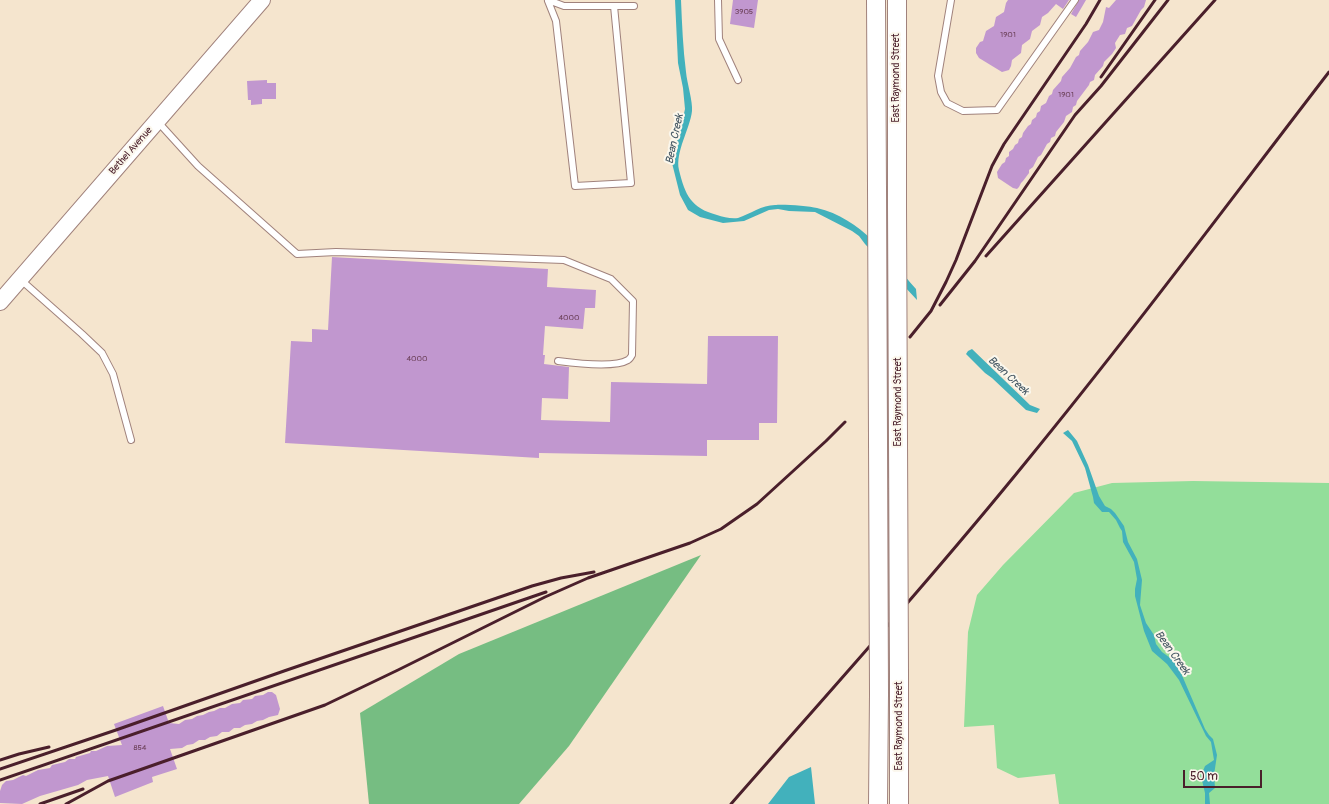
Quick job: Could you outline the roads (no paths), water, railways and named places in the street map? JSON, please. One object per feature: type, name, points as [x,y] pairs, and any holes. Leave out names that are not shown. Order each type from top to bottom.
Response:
[{"type":"main road","name":"East Raymond Street","points":[[876,0],[879,694],[878,804]]},
{"type":"main road","name":"East Raymond Street","points":[[897,0],[899,804]]},
{"type":"street","name":"Bethel Avenue","points":[[0,302],[262,0]]},
{"type":"lane","points":[[548,0],[564,6],[634,6]]},
{"type":"lane","points":[[548,0],[556,21],[575,186],[631,183],[614,6]]},
{"type":"lane","points":[[718,0],[719,39],[738,80]]},
{"type":"lane","points":[[951,0],[938,76],[941,92],[947,103],[963,111],[975,112],[997,110],[1075,0]]},
{"type":"lane","points":[[157,121],[198,166],[298,254],[336,252],[564,260],[610,279],[633,301],[632,355],[627,360],[615,363],[596,364],[558,361]]},
{"type":"lane","points":[[20,279],[102,353],[113,374],[131,440]]},
{"type":"water","points":[[675,0],[681,0],[685,63],[692,107],[691,118],[681,148],[678,163],[684,187],[690,199],[701,209],[730,218],[738,218],[770,205],[796,205],[813,207],[833,213],[847,220],[872,240],[884,252],[916,289],[917,300],[859,236],[815,212],[778,209],[769,210],[744,221],[723,223],[700,217],[688,210],[680,195],[672,163],[685,109],[678,63]]},
{"type":"water","points":[[972,349],[1030,405],[1040,409],[1037,413],[1026,410],[985,373],[966,354]]},
{"type":"water","points":[[1068,430],[1077,441],[1088,465],[1099,496],[1105,506],[1115,513],[1124,526],[1128,542],[1137,559],[1142,580],[1140,605],[1146,623],[1154,635],[1156,644],[1162,652],[1173,660],[1181,673],[1205,729],[1213,739],[1217,755],[1214,775],[1215,788],[1209,793],[1210,804],[1205,804],[1205,793],[1201,776],[1205,766],[1214,760],[1211,742],[1206,736],[1179,680],[1167,664],[1152,651],[1144,631],[1135,596],[1137,579],[1134,562],[1123,542],[1122,531],[1116,520],[1109,512],[1102,512],[1094,503],[1085,468],[1072,441],[1063,433]]},
{"type":"water","points":[[811,767],[815,804],[768,804],[789,777]]},
{"type":"railway","points":[[910,337],[931,311],[946,282],[992,166],[1004,144],[1086,24],[1100,0]]},
{"type":"railway","points":[[1101,77],[1155,0]]},
{"type":"railway","points":[[940,305],[975,261],[1075,115],[1101,86],[1168,0]]},
{"type":"railway","points":[[986,256],[1215,0]]},
{"type":"railway","points":[[731,804],[917,592],[1026,462],[1141,317],[1329,72]]},
{"type":"railway","points":[[66,804],[108,781],[325,705],[545,597],[588,578],[690,543],[721,529],[757,504],[845,422]]},
{"type":"railway","points":[[0,769],[532,586],[561,578],[594,572]]},
{"type":"railway","points":[[0,780],[546,592]]},
{"type":"railway","points":[[0,760],[49,747]]},
{"type":"railway","points":[[40,804],[83,789]]},
{"type":"water label","name":"Bean Creek","points":[[675,139]]},
{"type":"water label","name":"Bean Creek","points":[[1008,376]]},
{"type":"water label","name":"Bean Creek","points":[[1172,653]]}]
